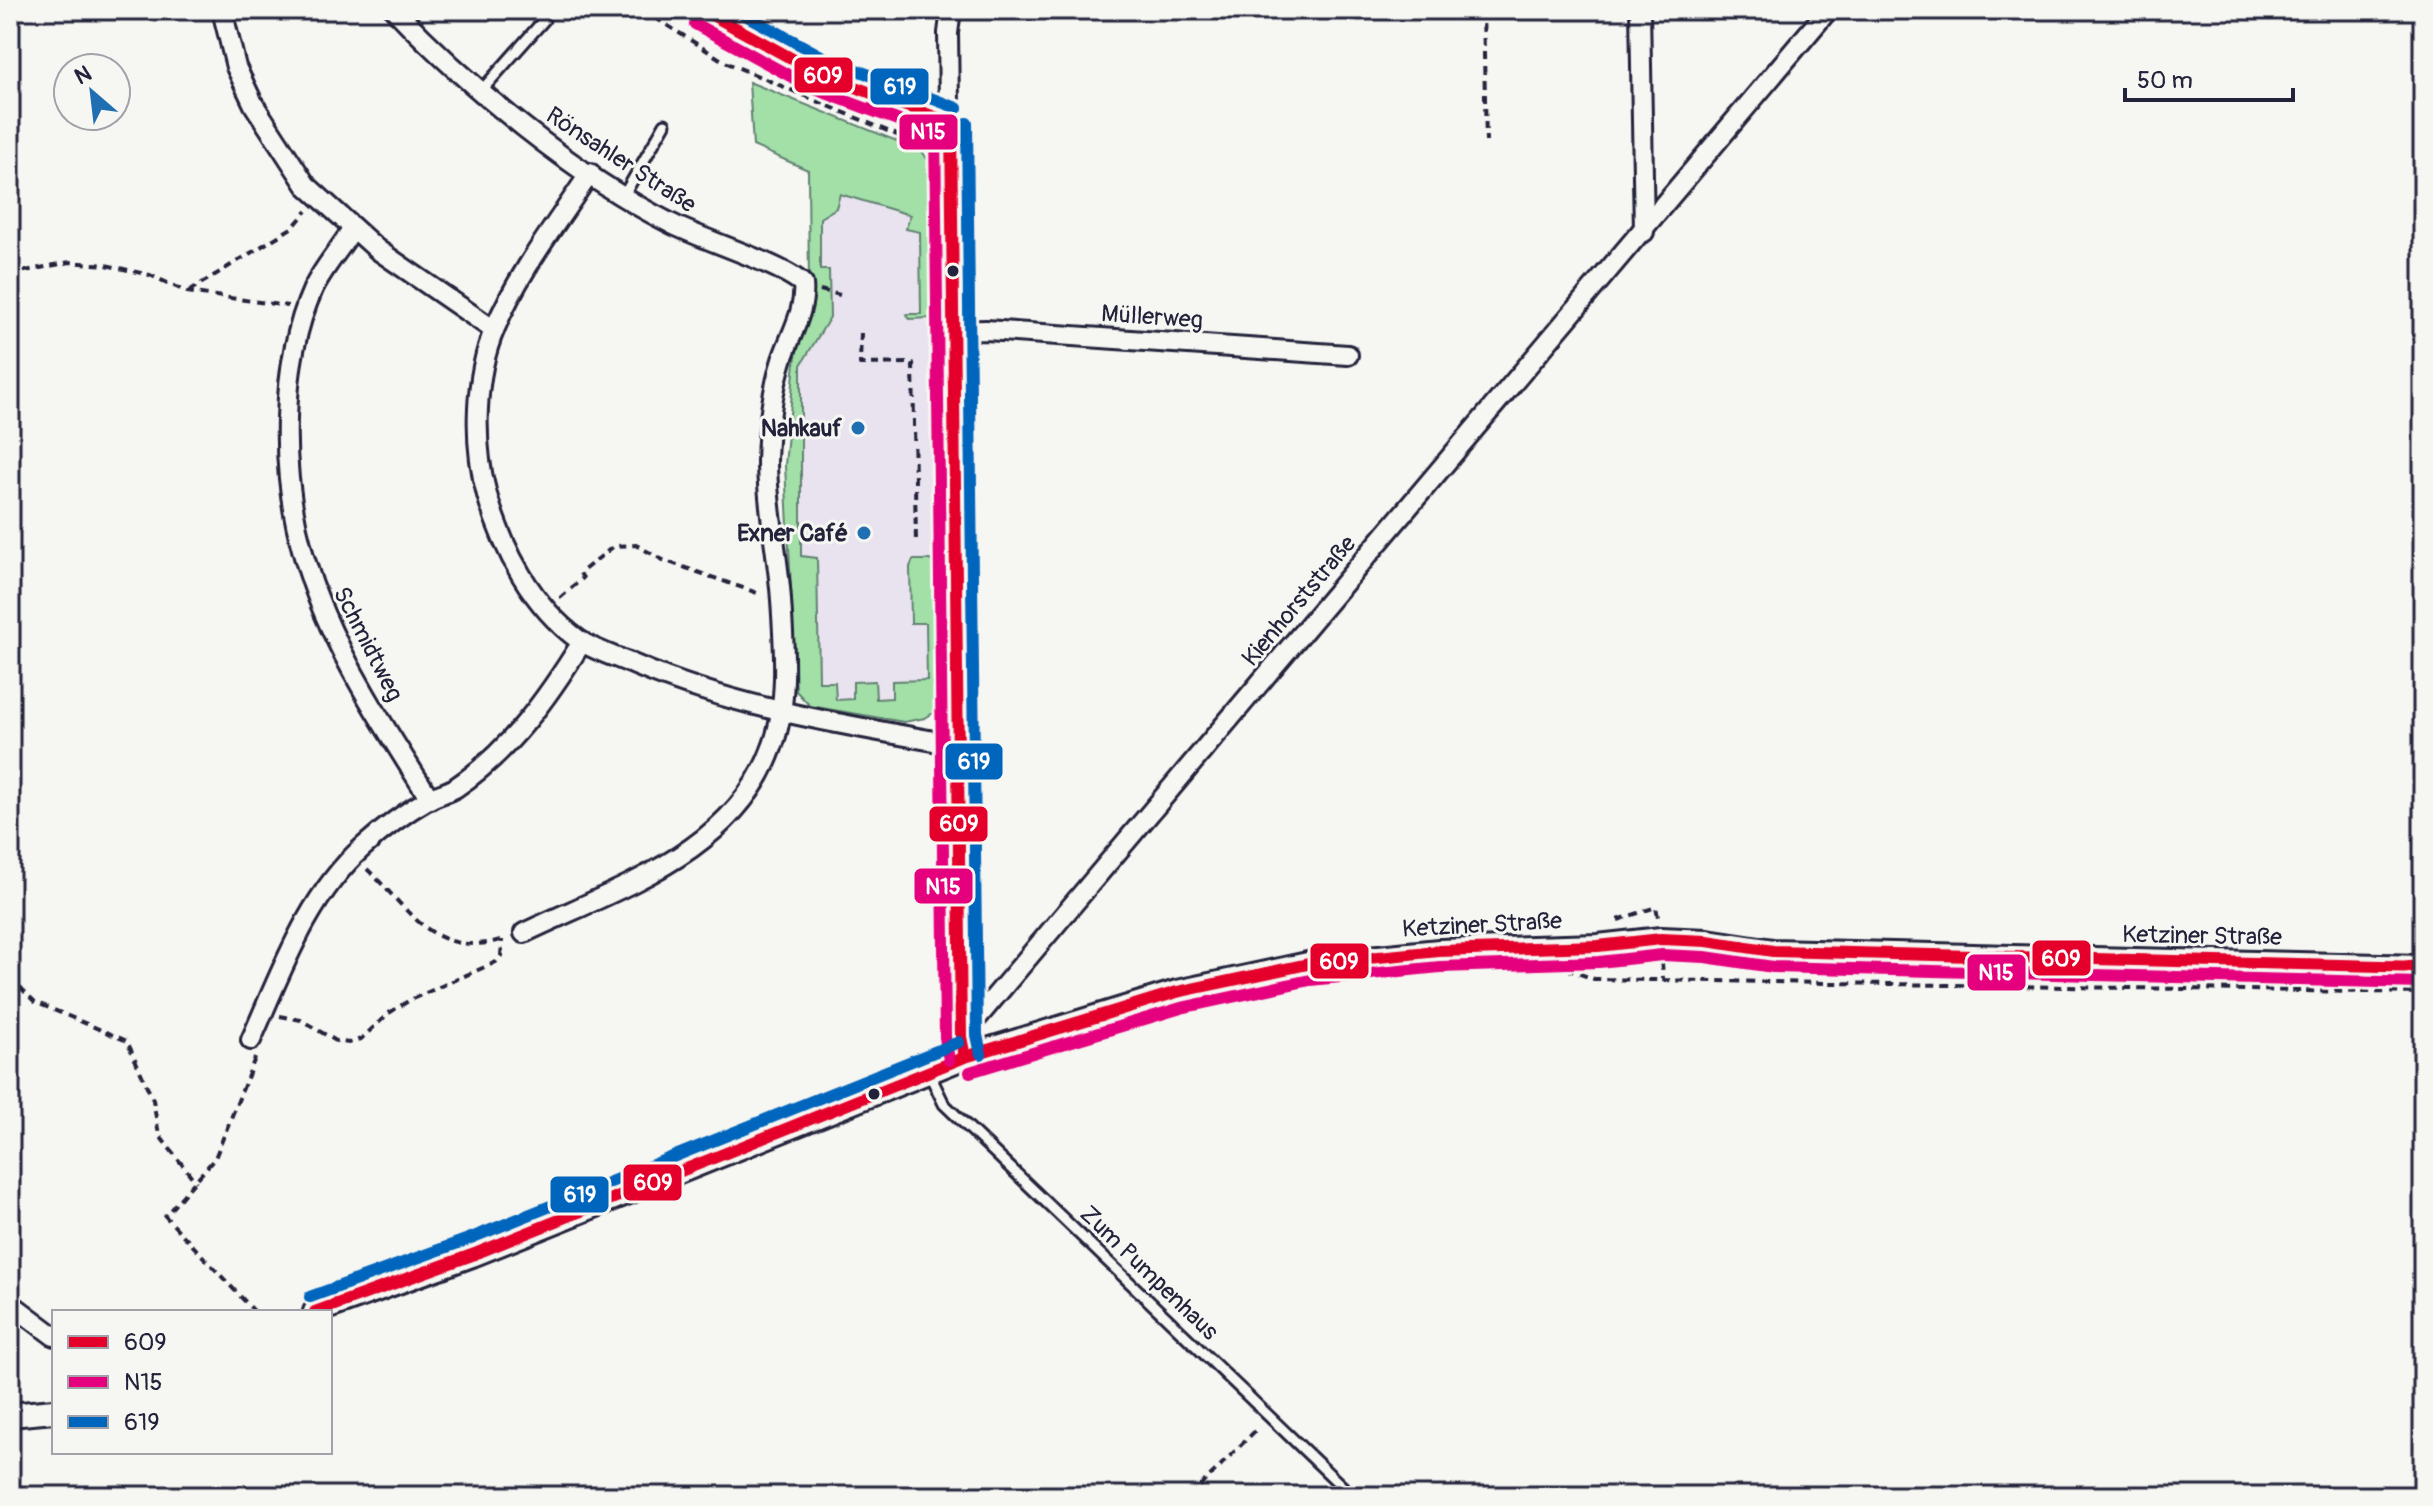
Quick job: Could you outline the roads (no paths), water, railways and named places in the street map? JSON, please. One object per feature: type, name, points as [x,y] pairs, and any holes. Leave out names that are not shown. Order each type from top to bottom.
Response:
[{"type":"street","points":[[222,10],[236,67],[286,159],[319,197],[378,250],[494,330]]},
{"type":"street","name":"Rönsahler Straße","points":[[395,10],[481,91],[590,173],[668,223],[803,284],[803,304],[782,361],[769,431],[768,488],[781,601],[780,713],[774,743],[759,776],[741,803],[718,828],[664,866],[524,933]]},
{"type":"street","points":[[703,10],[818,73],[951,123]]},
{"type":"street","points":[[951,10],[948,33],[956,745],[963,1047]]},
{"type":"street","points":[[1640,10],[1644,232]]},
{"type":"street","name":"Kienhorststraße","points":[[963,1047],[1828,10]]},
{"type":"street","points":[[590,173],[513,292],[494,330],[480,396],[483,478],[502,537],[519,573],[546,609],[582,642],[677,683],[780,713],[956,745]]},
{"type":"street","name":"Schmidtweg","points":[[353,228],[313,289],[288,376],[285,472],[301,555],[324,620],[359,687],[430,799]]},
{"type":"street","name":"Müllerweg","points":[[953,331],[986,330],[1348,355]]},
{"type":"street","points":[[251,1040],[321,896],[354,856],[395,820],[453,789],[497,755],[555,685],[582,642]]},
{"type":"street","name":"Ketziner Straße","points":[[321,1310],[472,1255],[928,1072],[963,1047],[1177,992],[1308,964],[1439,951],[1661,939],[1707,941],[1773,951],[2423,967]]},
{"type":"street","points":[[10,1303],[52,1334]]},
{"type":"street","points":[[10,1415],[52,1411]]},
{"type":"lane","points":[[481,91],[544,20]]},
{"type":"lane","points":[[624,195],[665,124]]},
{"type":"lane","name":"Zum Pumpenhaus","points":[[928,1072],[944,1104],[1352,1496]]},
{"type":"place","name":"Nahkauf","points":[[858,428]]},
{"type":"place","name":"Exner Café","points":[[864,533]]}]
